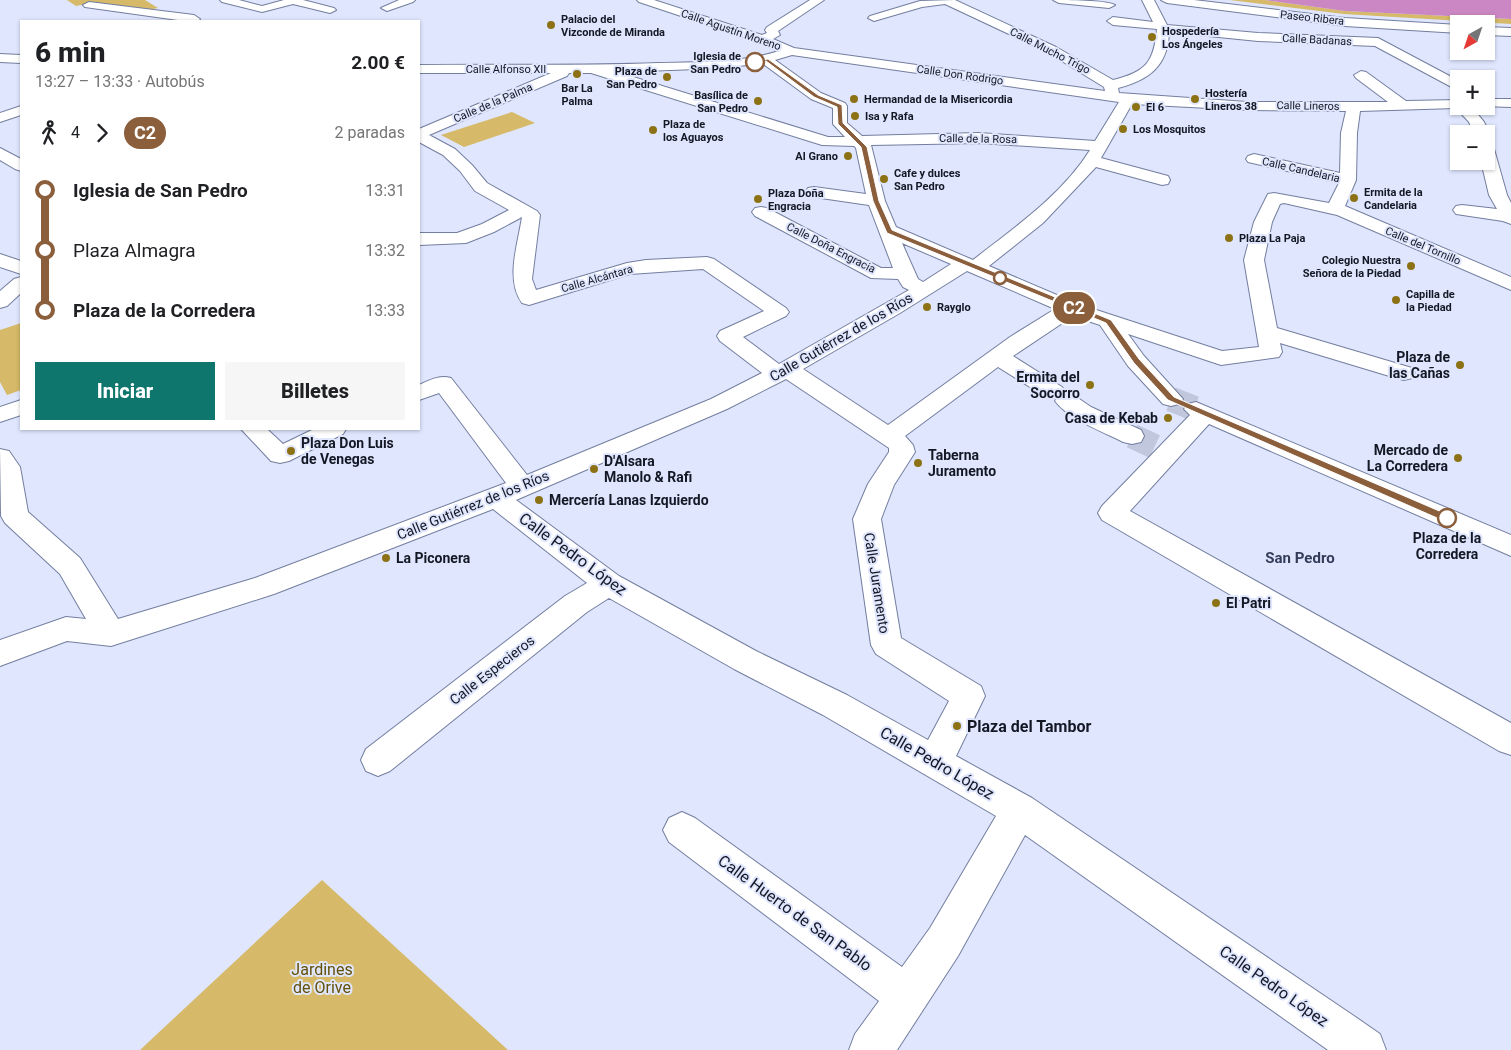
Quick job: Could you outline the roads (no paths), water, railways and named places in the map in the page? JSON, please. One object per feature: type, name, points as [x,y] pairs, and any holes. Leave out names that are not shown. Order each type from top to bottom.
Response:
[{"type":"street","points":[[223,5],[238,4],[262,8],[295,0],[330,10]]},
{"type":"street","points":[[387,8],[408,0]]},
{"type":"street","name":"Calle Agustín Moreno","points":[[643,0],[761,39],[791,51]]},
{"type":"street","points":[[761,39],[774,35],[771,30],[818,0]]},
{"type":"street","name":"Calle Mucho Trigo","points":[[874,18],[920,4],[946,0],[1097,75],[1117,94]]},
{"type":"street","points":[[1059,0],[1121,6],[1151,5],[1162,27],[1161,51],[1152,67],[1120,84],[1117,94]]},
{"type":"street","name":"Paseo Ribera","points":[[1167,0],[1345,22],[1450,28]]},
{"type":"street","points":[[90,4],[195,19]]},
{"type":"street","points":[[957,21],[978,15]]},
{"type":"street","name":"Calle Badanas","points":[[1113,21],[1258,37],[1378,42],[1450,82]]},
{"type":"street","points":[[1495,31],[1509,33]]},
{"type":"street","points":[[593,70],[725,65],[767,60],[791,51]]},
{"type":"street","name":"Calle Don Rodrigo","points":[[791,51],[1117,94]]},
{"type":"street","points":[[0,58],[20,59]]},
{"type":"street","points":[[767,60],[816,96],[840,106],[840,124],[864,147],[876,201],[914,281]]},
{"type":"street","name":"Calle Alfonso XII","points":[[420,69],[593,70]]},
{"type":"street","name":"Calle de la Palma","points":[[420,135],[544,82],[567,70]]},
{"type":"street","points":[[593,70],[827,142],[856,140]]},
{"type":"street","points":[[1361,75],[1403,106]]},
{"type":"street","name":"Calle Lineros","points":[[1117,94],[1228,105],[1349,107],[1450,104]]},
{"type":"street","name":"Calle Gutiérrez de los Ríos","points":[[0,653],[66,629],[111,634],[264,586],[496,498],[719,404],[893,309],[914,281],[970,266],[1037,219],[1095,154],[1117,94]]},
{"type":"street","points":[[1495,103],[1511,103]]},
{"type":"street","name":"Calle Candelaria","points":[[1334,209],[1344,192],[1348,180],[1349,133],[1353,117],[1352,110],[1349,107]]},
{"type":"street","points":[[0,118],[20,110]]},
{"type":"street","points":[[1472,115],[1479,125]]},
{"type":"street","points":[[420,136],[449,152],[466,168],[481,187],[504,202],[522,210]]},
{"type":"street","name":"Calle de la Rosa","points":[[856,140],[979,138],[1095,154],[1162,180]]},
{"type":"street","points":[[0,153],[20,165]]},
{"type":"street","name":"Calle Candelaria","points":[[1254,159],[1348,180]]},
{"type":"street","points":[[1491,170],[1498,195],[1510,218]]},
{"type":"street","points":[[814,192],[876,201]]},
{"type":"street","name":"Calle del Tornillo","points":[[1267,332],[1254,260],[1263,222],[1274,198],[1351,214],[1511,284]]},
{"type":"street","points":[[420,238],[459,239],[488,228],[522,210]]},
{"type":"street","name":"Calle Alcántara","points":[[522,210],[531,215],[522,279],[529,299],[627,269],[646,266],[707,263],[779,312],[728,336],[782,371]]},
{"type":"street","points":[[1462,210],[1510,218]]},
{"type":"street","name":"Calle Doña Engracia","points":[[761,212],[878,274],[914,281]]},
{"type":"street","points":[[889,231],[1071,308],[1221,358],[1271,352],[1267,332],[1404,373]]},
{"type":"street","points":[[0,260],[20,268]]},
{"type":"street","points":[[0,302],[20,284]]},
{"type":"street","points":[[782,371],[888,437],[998,357],[1071,308]]},
{"type":"street","points":[[1108,321],[1136,361],[1171,398]]},
{"type":"street","points":[[998,357],[1083,412],[1132,436]]},
{"type":"street","points":[[420,392],[443,383],[522,486]]},
{"type":"street","points":[[0,415],[20,407]]},
{"type":"street","points":[[1511,546],[1201,412],[1163,451],[1112,513],[1511,740]]},
{"type":"street","points":[[254,430],[280,455],[332,430]]},
{"type":"street","name":"Calle Juramento","points":[[888,437],[901,445],[902,452],[881,484],[867,519],[886,645],[969,696],[935,761]]},
{"type":"street","points":[[0,456],[7,467],[15,516],[70,566],[111,634]]},
{"type":"street","name":"Calle Pedro López","points":[[496,498],[609,584],[746,660],[835,705],[1019,810],[1331,1025],[1364,1050]]},
{"type":"street","name":"Calle Especieros","points":[[378,760],[576,604],[609,584]]},
{"type":"street","points":[[871,1050],[944,942],[1019,810]]},
{"type":"street","name":"Calle Huerto de San Pablo","points":[[682,830],[907,996]]},
{"type":"tunnel","points":[[1171,399],[1196,409]]},
{"type":"tunnel","points":[[1132,436],[1158,448]]},
{"type":"place","name":"Palacio del Vizconde de Miranda","points":[[551,25]]},
{"type":"place","name":"Hospedería Los Ángeles","points":[[1152,37]]},
{"type":"place","name":"Iglesia de San Pedro","points":[[755,62]]},
{"type":"place","name":"Bar La Palma","points":[[577,74]]},
{"type":"place","name":"Plaza de San Pedro","points":[[667,77]]},
{"type":"place","name":"Hermandad de la Misericordia","points":[[854,99]]},
{"type":"place","name":"Hostería Lineros 38","points":[[1195,99]]},
{"type":"place","name":"Basílica de San Pedro","points":[[758,101]]},
{"type":"place","name":"El 6","points":[[1136,107]]},
{"type":"place","name":"Isa y Rafa","points":[[855,116]]},
{"type":"place","name":"Los Mosquitos","points":[[1123,129]]},
{"type":"place","name":"Plaza de los Aguayos","points":[[653,130]]},
{"type":"place","name":"Al Grano","points":[[848,156]]},
{"type":"place","name":"Cafe y dulces San Pedro","points":[[884,179]]},
{"type":"place","name":"Ermita de la Candelaria","points":[[1354,198]]},
{"type":"place","name":"Plaza Doña Engracia","points":[[758,199]]},
{"type":"place","name":"Plaza La Paja","points":[[1229,238]]},
{"type":"place","name":"Colegio Nuestra Señora de la Piedad","points":[[1411,266]]},
{"type":"place","name":"Capilla de la Piedad","points":[[1396,300]]},
{"type":"place","name":"Rayglo","points":[[927,307]]},
{"type":"place","name":"Plaza de las Cañas","points":[[1460,365]]},
{"type":"place","name":"Ermita del Socorro","points":[[1090,385]]},
{"type":"place","name":"Casa de Kebab","points":[[1168,418]]},
{"type":"place","name":"Plaza Don Luis de Venegas","points":[[291,451]]},
{"type":"place","name":"Mercado de La Corredera","points":[[1458,458]]},
{"type":"place","name":"Taberna Juramento","points":[[918,463]]},
{"type":"place","name":"D'Alsara Manolo & Rafi","points":[[594,469]]},
{"type":"place","name":"Mercería Lanas Izquierdo","points":[[539,500]]},
{"type":"place","name":"Plaza de la Corredera","points":[[1447,518]]},
{"type":"place","name":"La Piconera","points":[[386,558]]},
{"type":"place","name":"El Patri","points":[[1216,603]]},
{"type":"place","name":"Plaza del Tambor","points":[[957,726]]},
{"type":"district","name":"San Pedro","points":[[1300,558]]},
{"type":"park label","name":"Jardines de Orive","points":[[322,978]]}]
